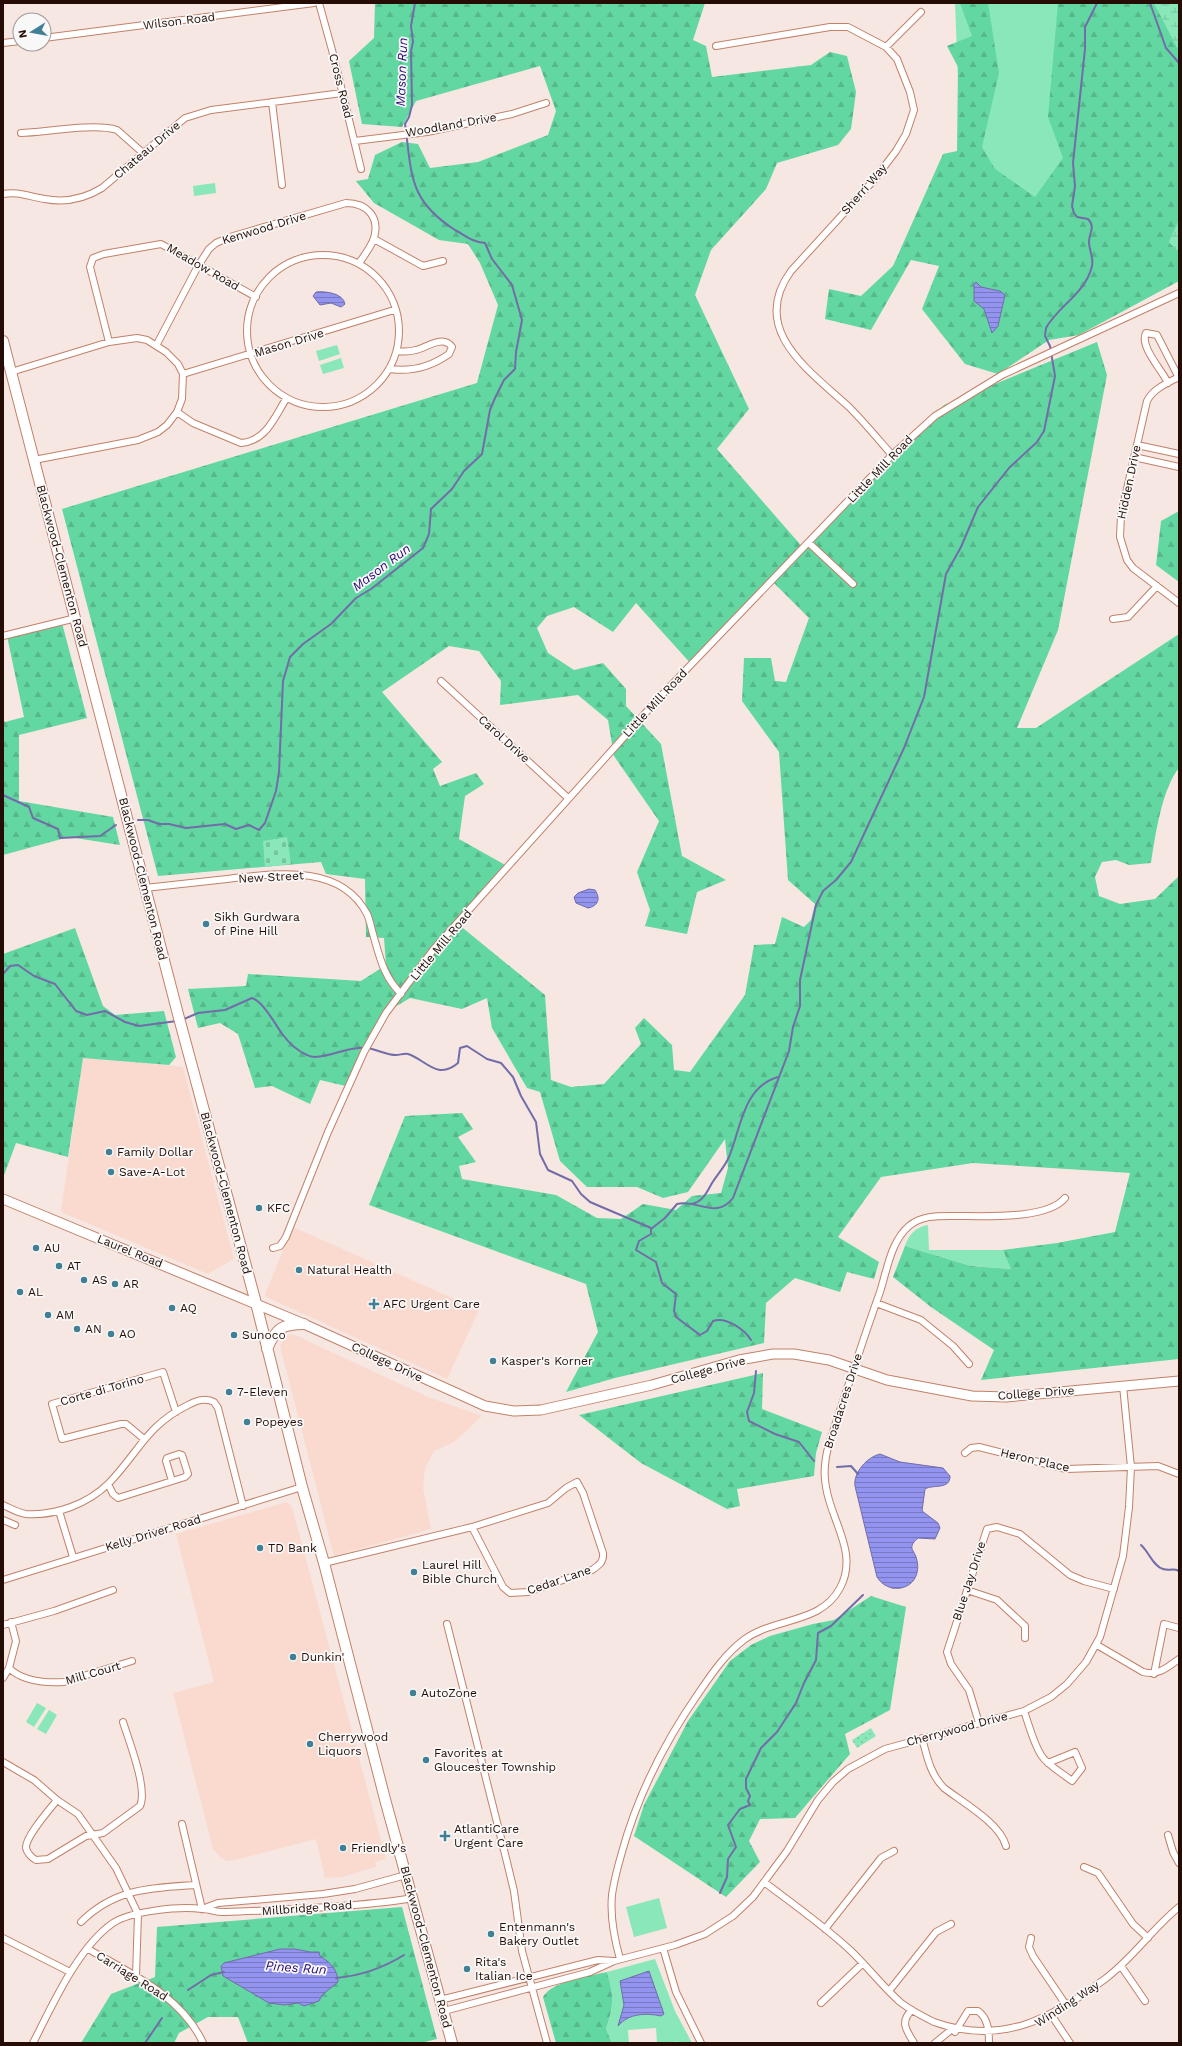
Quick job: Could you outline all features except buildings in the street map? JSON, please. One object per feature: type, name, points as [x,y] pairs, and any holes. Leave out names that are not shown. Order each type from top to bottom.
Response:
[{"type":"main road","name":"Blackwood-Clementon Road","points":[[3,341],[145,888],[256,1303],[302,1487],[324,1563],[384,1799],[452,2043]]},
{"type":"main road","name":"Laurel Road","points":[[3,1199],[256,1303]]},
{"type":"main road","name":"College Drive","points":[[256,1303],[485,1406],[514,1411],[541,1410],[652,1385],[739,1360],[773,1354],[794,1354],[829,1360],[887,1380],[972,1396],[1006,1397],[1179,1381]]},
{"type":"main road","points":[[267,1348],[272,1337],[279,1328],[289,1325],[304,1324]]},
{"type":"street","name":"Wilson Road","points":[[52,37],[314,3]]},
{"type":"street","name":"Cross Road","points":[[319,3],[361,169]]},
{"type":"street","points":[[886,47],[921,12]]},
{"type":"street","name":"Sherri Way","points":[[716,46],[830,27],[848,27],[886,47],[897,59],[910,92],[914,110],[906,134],[896,151],[874,180],[791,271],[782,283],[776,308],[778,327],[793,354],[859,417],[892,455]]},
{"type":"street","name":"Chateau Drive","points":[[3,194],[19,193],[46,200],[74,200],[88,196],[102,188],[185,118],[211,110],[342,93]]},
{"type":"street","points":[[272,102],[282,185]]},
{"type":"street","name":"Woodland Drive","points":[[355,141],[427,132],[512,114],[546,103]]},
{"type":"street","points":[[21,133],[89,128],[113,129],[117,130],[143,153]]},
{"type":"street","name":"Kenwood Drive","points":[[157,344],[198,266],[209,249],[216,243],[230,237],[346,203],[363,206],[369,210],[373,216],[375,228],[374,239]]},
{"type":"street","points":[[359,263],[374,239],[402,256],[423,266],[443,261]]},
{"type":"street","name":"Meadow Road","points":[[109,342],[90,267],[93,258],[104,254],[161,244],[256,297]]},
{"type":"street","points":[[328,255],[340,256],[359,263],[380,279],[388,291],[394,310],[400,332],[397,351],[390,369],[371,390],[352,402],[341,405],[316,407],[300,405],[286,399],[270,386],[258,372],[249,355],[246,336],[248,318],[256,297],[263,284],[272,274],[290,262],[302,258],[328,255]]},
{"type":"street","name":"Little Mill Road","points":[[273,1248],[280,1246],[286,1237],[328,1132],[378,1024],[433,950],[521,854],[568,798],[658,699],[892,455],[935,416],[1002,375],[1179,293]]},
{"type":"street","name":"Mason Drive","points":[[183,374],[394,310]]},
{"type":"street","points":[[1168,383],[1145,346],[1144,336],[1146,333],[1157,335],[1179,378]]},
{"type":"street","points":[[11,372],[109,342],[136,338],[157,344],[178,364],[183,374],[184,386],[177,412],[167,425],[158,432],[138,440],[34,460]]},
{"type":"street","points":[[390,369],[402,370],[428,365],[449,354],[452,347],[448,343],[442,342],[434,343],[417,350],[406,352],[397,351]]},
{"type":"street","name":"Hidden Drive","points":[[1179,378],[1168,383],[1150,395],[1147,401],[1121,515],[1120,537],[1127,560],[1133,568],[1179,603]]},
{"type":"street","points":[[177,412],[193,422],[241,444],[256,440],[266,432],[286,399]]},
{"type":"street","points":[[1137,445],[1179,454]]},
{"type":"street","points":[[1134,457],[1179,467]]},
{"type":"street","points":[[809,543],[853,584]]},
{"type":"street","points":[[1113,620],[1128,617],[1157,586]]},
{"type":"street","points":[[3,636],[76,618]]},
{"type":"street","name":"Carol Drive","points":[[441,681],[568,798]]},
{"type":"street","name":"New Street","points":[[145,888],[267,875],[299,874],[316,876],[333,883],[348,891],[367,914],[381,964],[389,981],[400,994]]},
{"type":"street","name":"Broadacres Drive","points":[[617,1960],[612,1916],[612,1896],[616,1874],[637,1805],[654,1767],[680,1720],[725,1657],[744,1640],[769,1626],[807,1616],[821,1610],[833,1600],[844,1580],[847,1565],[846,1549],[826,1487],[825,1471],[829,1444],[899,1238],[909,1225],[919,1219],[930,1217],[1003,1215],[1040,1212],[1057,1207],[1065,1198]]},
{"type":"street","points":[[876,1303],[921,1320],[953,1346],[969,1364]]},
{"type":"street","name":"Corte di Torino","points":[[144,1439],[126,1424],[121,1424],[62,1439],[52,1404],[163,1372],[176,1412]]},
{"type":"street","name":"Cherrywood Drive","points":[[444,2011],[598,1969],[617,1960],[699,1937],[726,1921],[743,1907],[787,1851],[818,1800],[838,1778],[853,1766],[873,1754],[922,1738],[1024,1711],[1051,1697],[1067,1684],[1083,1667],[1097,1645],[1106,1620],[1123,1556],[1127,1526],[1131,1467],[1123,1386]]},
{"type":"street","points":[[3,1505],[25,1514],[59,1511],[88,1499],[108,1484],[144,1439],[160,1423],[176,1412],[202,1400],[214,1402],[218,1408],[243,1506]]},
{"type":"street","name":"Heron Place","points":[[965,1453],[971,1448],[979,1447],[1066,1469],[1158,1466],[1179,1474]]},
{"type":"street","points":[[108,1484],[113,1494],[118,1498],[185,1477],[188,1474],[182,1455],[179,1454],[167,1458],[166,1461],[172,1480]]},
{"type":"street","name":"Cedar Lane","points":[[324,1563],[472,1527],[548,1503],[566,1488],[577,1482],[583,1493],[604,1559],[600,1565],[592,1570],[528,1592],[510,1593],[503,1587],[472,1527]]},
{"type":"street","name":"Kelly Driver Road","points":[[3,1580],[302,1487]]},
{"type":"street","points":[[59,1511],[73,1557]]},
{"type":"street","points":[[3,1520],[15,1525]]},
{"type":"street","name":"Blue Jay Drive","points":[[979,1723],[969,1690],[951,1664],[947,1652],[987,1529],[994,1527],[1024,1536],[1070,1575],[1084,1581],[1114,1589]]},
{"type":"street","points":[[3,1625],[54,1611],[113,1590]]},
{"type":"street","points":[[967,1590],[1000,1602],[1025,1626],[1025,1638]]},
{"type":"street","points":[[3,1678],[9,1668],[16,1641],[11,1622]]},
{"type":"street","points":[[446,1624],[514,1891],[522,1951],[547,2043]]},
{"type":"street","points":[[1154,1674],[1164,1624],[1179,1628]]},
{"type":"street","points":[[1097,1645],[1143,1672],[1154,1674],[1179,1658]]},
{"type":"street","name":"Mill Court","points":[[9,1668],[17,1676],[59,1683],[132,1661]]},
{"type":"street","points":[[1024,1711],[1039,1751],[1048,1762],[1072,1781],[1082,1768],[1075,1752],[1048,1762]]},
{"type":"street","points":[[57,1800],[31,1835],[26,1846],[29,1854],[36,1860],[41,1861],[86,1836],[103,1833],[140,1806],[142,1800],[140,1784],[123,1722]]},
{"type":"street","points":[[922,1738],[931,1770],[940,1784],[997,1829],[1006,1846]]},
{"type":"street","points":[[3,1762],[34,1780],[57,1800],[78,1814],[116,1868],[138,1914],[136,1976]]},
{"type":"street","points":[[182,1824],[202,1909]]},
{"type":"street","points":[[1168,1835],[1173,1852],[1179,1863]]},
{"type":"street","points":[[825,1928],[881,1858],[894,1851]]},
{"type":"street","points":[[1084,1867],[1098,1873],[1133,1924],[1148,1938]]},
{"type":"street","name":"Millbridge Road","points":[[202,1909],[218,1903],[323,1894],[355,1889],[406,1875]]},
{"type":"street","name":"Winding Way","points":[[764,1882],[825,1928],[863,1963],[889,1991],[912,2010],[953,2031],[989,2040],[1018,2033],[1037,2025],[1052,2016],[1121,1966],[1179,1908]]},
{"type":"street","points":[[81,1922],[97,1907],[128,1893],[147,1889],[196,1884]]},
{"type":"street","name":"Millbridge Road","points":[[33,2043],[70,1972],[88,1949],[114,1922],[138,1914],[202,1909],[222,1912],[257,1911],[374,1904],[412,1898]]},
{"type":"street","points":[[889,1991],[936,1932],[951,1924]]},
{"type":"street","points":[[3,1938],[70,1972]]},
{"type":"street","points":[[1031,1938],[1029,1947],[1033,1956],[1066,2005]]},
{"type":"street","points":[[663,1948],[676,1992],[701,2043]]},
{"type":"street","name":"Carriage Road","points":[[88,1949],[136,1976],[173,2002],[189,2019],[204,2043]]},
{"type":"street","name":"Cherrywood Drive","points":[[440,2000],[591,1961],[617,1960]]},
{"type":"street","points":[[820,2003],[863,1963]]},
{"type":"street","points":[[1121,1966],[1145,2001]]},
{"type":"street","points":[[912,2010],[905,2018],[904,2023],[914,2043]]},
{"type":"street","points":[[935,2043],[953,2031],[971,2010],[980,2012],[986,2020],[989,2040]]},
{"type":"street","points":[[1052,2016],[1070,2043]]},
{"type":"shaded area","points":[[83,1057],[183,1067],[234,1259],[208,1274],[61,1212]]},
{"type":"shaded area","points":[[293,1227],[479,1310],[447,1379],[266,1297],[265,1294]]},
{"type":"shaded area","points":[[293,1334],[428,1397],[482,1416],[454,1442],[434,1451],[425,1468],[423,1488],[431,1529],[334,1556],[280,1346],[285,1336]]},
{"type":"shaded area","points":[[287,1502],[292,1507],[386,1859],[375,1862],[376,1867],[342,1877],[325,1878],[316,1839],[235,1860],[227,1861],[220,1857],[213,1849],[173,1693],[214,1682],[176,1534]]},
{"type":"green space","points":[[375,3],[705,3],[693,40],[706,46],[712,77],[811,65],[830,52],[847,56],[856,92],[851,129],[838,145],[777,163],[766,189],[711,250],[695,295],[749,409],[717,449],[805,550],[944,405],[1097,342],[1107,375],[1058,630],[1017,728],[1036,728],[1179,634],[1179,768],[1168,788],[1160,813],[1151,863],[1129,865],[1116,860],[1102,862],[1095,877],[1099,896],[1120,904],[1155,899],[1179,876],[1179,1359],[981,1380],[994,1350],[931,1307],[893,1277],[905,1246],[971,1266],[1011,1269],[1003,1250],[1057,1243],[1115,1232],[1130,1173],[973,1163],[881,1177],[838,1237],[879,1262],[874,1279],[847,1272],[840,1292],[795,1278],[766,1303],[764,1343],[615,1378],[566,1392],[598,1332],[586,1284],[369,1205],[405,1116],[462,1113],[473,1129],[458,1137],[476,1162],[459,1166],[462,1179],[556,1195],[597,1218],[621,1219],[643,1204],[676,1210],[692,1196],[721,1193],[728,1168],[725,1139],[688,1192],[663,1198],[637,1187],[587,1187],[560,1161],[540,1092],[527,1088],[492,1028],[487,998],[462,1009],[410,998],[388,1011],[380,1022],[350,1087],[320,1080],[310,1104],[272,1086],[255,1088],[238,1034],[220,1023],[198,1028],[188,989],[246,986],[248,974],[361,981],[386,965],[384,938],[366,937],[365,879],[326,874],[321,862],[158,876],[62,509],[477,383],[498,305],[480,263],[468,244],[439,240],[374,203],[356,181],[368,179],[375,155],[402,142],[418,144],[430,168],[478,162],[548,135],[556,111],[540,66],[416,101],[402,127],[362,124],[349,61],[374,38]],"holes":[[[773,582],[809,618],[786,682],[775,681],[771,658],[744,658],[742,701],[779,752],[788,880],[815,904],[811,920],[804,927],[782,917],[775,944],[754,945],[745,995],[690,1072],[674,1070],[672,1045],[644,1018],[635,1028],[641,1044],[604,1084],[571,1087],[551,1080],[545,995],[458,924],[507,866],[459,839],[465,796],[484,784],[476,773],[440,786],[433,769],[442,762],[382,692],[449,646],[479,651],[501,681],[500,705],[578,695],[608,720],[614,756],[659,821],[637,872],[650,910],[645,926],[687,934],[697,892],[726,880],[682,856],[661,744],[626,706],[626,689],[603,663],[574,670],[548,653],[537,628],[547,616],[574,607],[613,632],[636,603],[693,666]]]},
{"type":"green space","points":[[955,3],[1179,3],[1179,281],[1159,290],[962,181]]},
{"type":"green space","points":[[960,3],[988,3],[999,73],[982,147],[995,169],[1035,197],[1063,158],[1048,117],[1058,3],[1154,3],[1179,51],[1179,220],[1169,242],[1179,252],[1179,281],[1079,335],[1049,340],[998,374],[965,364],[922,309],[939,266],[911,260],[871,330],[825,319],[829,289],[861,296],[893,266],[943,154],[957,151],[958,67],[947,46],[972,36]]},
{"type":"green space","points":[[1154,3],[1179,3],[1179,51]]},
{"type":"green space","points":[[215,183],[216,193],[194,196],[193,186]]},
{"type":"green space","points":[[1179,220],[1179,252],[1169,242]]},
{"type":"green space","points":[[337,345],[340,354],[319,361],[316,351]]},
{"type":"green space","points":[[341,358],[344,368],[323,374],[320,365]]},
{"type":"green space","points":[[1179,511],[1179,582],[1156,565],[1161,521]]},
{"type":"green space","points":[[62,623],[87,718],[19,735],[19,801],[113,817],[120,845],[69,837],[3,855],[3,720],[5,722],[24,717],[7,636]]},
{"type":"green space","points":[[287,837],[291,864],[265,867],[263,841]]},
{"type":"green space","points":[[75,928],[103,1006],[115,1015],[164,1011],[176,1057],[169,1065],[83,1058],[68,1157],[16,1143],[3,1178],[3,954]]},
{"type":"green space","points":[[928,1225],[929,1250],[1003,1250],[1012,1269],[971,1266],[905,1246],[909,1238],[917,1229]]},
{"type":"green space","points":[[763,1373],[762,1409],[822,1432],[816,1453],[814,1476],[737,1489],[740,1506],[727,1509],[641,1463],[579,1415]]},
{"type":"green space","points":[[871,1596],[906,1607],[890,1710],[845,1734],[850,1754],[795,1818],[760,1819],[749,1841],[760,1862],[726,1897],[634,1836],[644,1805],[688,1721],[730,1661],[751,1645],[770,1636],[813,1624],[834,1620]]},
{"type":"green space","points":[[37,1703],[46,1708],[34,1727],[26,1722]]},
{"type":"green space","points":[[49,1710],[57,1715],[46,1734],[37,1729]]},
{"type":"green space","points":[[871,1728],[876,1736],[857,1748],[852,1740]]},
{"type":"green space","points":[[659,1898],[667,1928],[634,1937],[626,1907]]},
{"type":"green space","points":[[402,1907],[437,2039],[421,2043],[248,2043],[238,2017],[208,2017],[179,2033],[174,2043],[81,2043],[111,1994],[155,1977],[157,1927]]},
{"type":"green space","points":[[655,1959],[675,2011],[692,2043],[678,2043],[677,2041],[674,2043],[657,2043],[656,2028],[628,2030],[629,2043],[612,2043],[606,2029],[612,2007],[612,1994],[607,1972]]},
{"type":"green space","points":[[607,1972],[612,1994],[612,2007],[606,2029],[612,2043],[556,2043],[543,1997],[548,1991],[563,1983],[582,1977]]},
{"type":"water","points":[[976,282],[981,287],[1000,291],[1005,295],[998,326],[992,333],[984,309],[974,301],[974,284]]},
{"type":"water","points":[[316,292],[329,292],[337,295],[344,300],[345,304],[341,307],[331,303],[320,305],[313,296]]},
{"type":"water","points":[[589,889],[595,890],[598,896],[598,902],[594,906],[588,908],[576,903],[574,897],[578,893]]},
{"type":"water","points":[[880,1454],[900,1462],[943,1468],[950,1476],[947,1483],[944,1485],[925,1489],[922,1511],[938,1523],[940,1528],[935,1539],[918,1538],[914,1543],[912,1549],[918,1563],[916,1575],[910,1584],[899,1588],[887,1586],[877,1577],[855,1486],[856,1476],[862,1466],[870,1458]]},
{"type":"water","points":[[280,1949],[319,1952],[320,1956],[335,1970],[338,1982],[322,1995],[319,2001],[304,2006],[298,2003],[284,2005],[269,2003],[223,1976],[221,1966],[224,1963]]},
{"type":"water","points":[[649,1971],[664,2014],[661,2016],[644,2014],[632,2016],[618,2026],[624,2005],[620,1981]]},
{"type":"waterway","name":"Mason Run","points":[[138,820],[148,820],[159,824],[169,824],[186,828],[225,824],[236,829],[249,825],[259,830],[265,823],[276,791],[279,772],[283,681],[290,657],[303,644],[331,624],[356,598],[371,589],[423,548],[429,534],[431,509],[452,489],[464,471],[482,454],[490,410],[504,380],[515,369],[516,352],[522,320],[512,285],[492,259],[485,243],[469,238],[440,219],[428,208],[420,196],[415,184],[409,157],[405,124],[409,117],[412,105],[411,51],[413,42],[411,26],[415,3]]},
{"type":"waterway","points":[[651,1229],[665,1218],[677,1204],[685,1203],[720,1208],[733,1198],[789,1051],[793,1027],[800,1006],[800,980],[816,905],[823,891],[836,880],[851,862],[904,748],[924,697],[946,574],[961,547],[978,507],[1009,468],[1037,442],[1044,431],[1055,376],[1050,346],[1045,336],[1046,328],[1057,313],[1084,284],[1089,276],[1092,266],[1089,242],[1092,225],[1088,219],[1077,217],[1072,206],[1075,186],[1073,163],[1085,49],[1085,27],[1097,3]]},
{"type":"waterway","points":[[1150,3],[1166,48],[1179,63]]},
{"type":"waterway","name":"Mason Run","points":[[3,795],[29,807],[33,818],[58,829],[60,838],[100,836],[116,825]]},
{"type":"waterway","points":[[3,974],[10,966],[18,965],[34,976],[55,984],[76,1011],[87,1015],[105,1011],[125,1022],[139,1026],[177,1021]]},
{"type":"waterway","points":[[184,1019],[198,1013],[225,1010],[252,998],[261,1004],[291,1044],[307,1055],[313,1057],[320,1057],[364,1048],[393,1055],[408,1054],[432,1067],[444,1070],[451,1068],[458,1063],[460,1048],[467,1046],[487,1059],[501,1063],[513,1077],[521,1096],[536,1122],[540,1154],[548,1170],[572,1181],[581,1194],[590,1202],[651,1228],[651,1234],[639,1241],[636,1250],[656,1262],[662,1283],[676,1294],[674,1311],[676,1317],[700,1335],[707,1331],[713,1321],[724,1320],[740,1328],[751,1340]]},
{"type":"waterway","points":[[691,1204],[702,1199],[729,1157],[750,1099],[766,1082],[778,1077]]},
{"type":"waterway","points":[[756,1371],[754,1393],[747,1412],[749,1421],[775,1434],[799,1442],[814,1461]]},
{"type":"waterway","points":[[837,1467],[851,1466],[858,1474]]},
{"type":"waterway","points":[[1141,1545],[1156,1565],[1165,1570],[1179,1571]]},
{"type":"waterway","points":[[720,1893],[727,1877],[728,1859],[736,1847],[728,1825],[740,1809],[750,1805],[748,1801],[750,1796],[746,1788],[746,1779],[761,1748],[777,1732],[796,1703],[816,1660],[818,1633],[831,1626],[863,1595]]},
{"type":"waterway","name":"Pines Run","points":[[336,1978],[371,1971],[404,1955]]},
{"type":"waterway","name":"Pines Run","points":[[188,1990],[211,1975],[224,1972]]},
{"type":"waterway","name":"Pines Run","points":[[145,2043],[162,2018]]},
{"type":"place","name":"Sikh Gurdwara of Pine Hill","points":[[206,924]]},
{"type":"place","name":"Family Dollar","points":[[109,1152]]},
{"type":"place","name":"Save-A-Lot","points":[[111,1172]]},
{"type":"place","name":"KFC","points":[[259,1208]]},
{"type":"place","name":"AU","points":[[36,1248]]},
{"type":"place","name":"AT","points":[[59,1266]]},
{"type":"place","name":"Natural Health","points":[[299,1270]]},
{"type":"place","name":"AS","points":[[84,1280]]},
{"type":"place","name":"AR","points":[[115,1284]]},
{"type":"place","name":"AL","points":[[20,1292]]},
{"type":"place","name":"AFC Urgent Care","points":[[374,1304]]},
{"type":"place","name":"AQ","points":[[172,1308]]},
{"type":"place","name":"AM","points":[[48,1315]]},
{"type":"place","name":"AN","points":[[77,1329]]},
{"type":"place","name":"AO","points":[[111,1334]]},
{"type":"place","name":"Sunoco","points":[[234,1335]]},
{"type":"place","name":"Kasper's Korner","points":[[493,1361]]},
{"type":"place","name":"7-Eleven","points":[[229,1392]]},
{"type":"place","name":"Popeyes","points":[[247,1422]]},
{"type":"place","name":"TD Bank","points":[[260,1548]]},
{"type":"place","name":"Laurel Hill Bible Church","points":[[414,1572]]},
{"type":"place","name":"Dunkin'","points":[[293,1657]]},
{"type":"place","name":"AutoZone","points":[[413,1693]]},
{"type":"place","name":"Cherrywood Liquors","points":[[310,1744]]},
{"type":"place","name":"Favorites at Gloucester Township","points":[[426,1760]]},
{"type":"place","name":"AtlantiCare Urgent Care","points":[[445,1836]]},
{"type":"place","name":"Friendly's","points":[[343,1848]]},
{"type":"place","name":"Entenmann's Bakery Outlet","points":[[491,1934]]},
{"type":"place","name":"Rita's Italian Ice","points":[[467,1969]]}]
